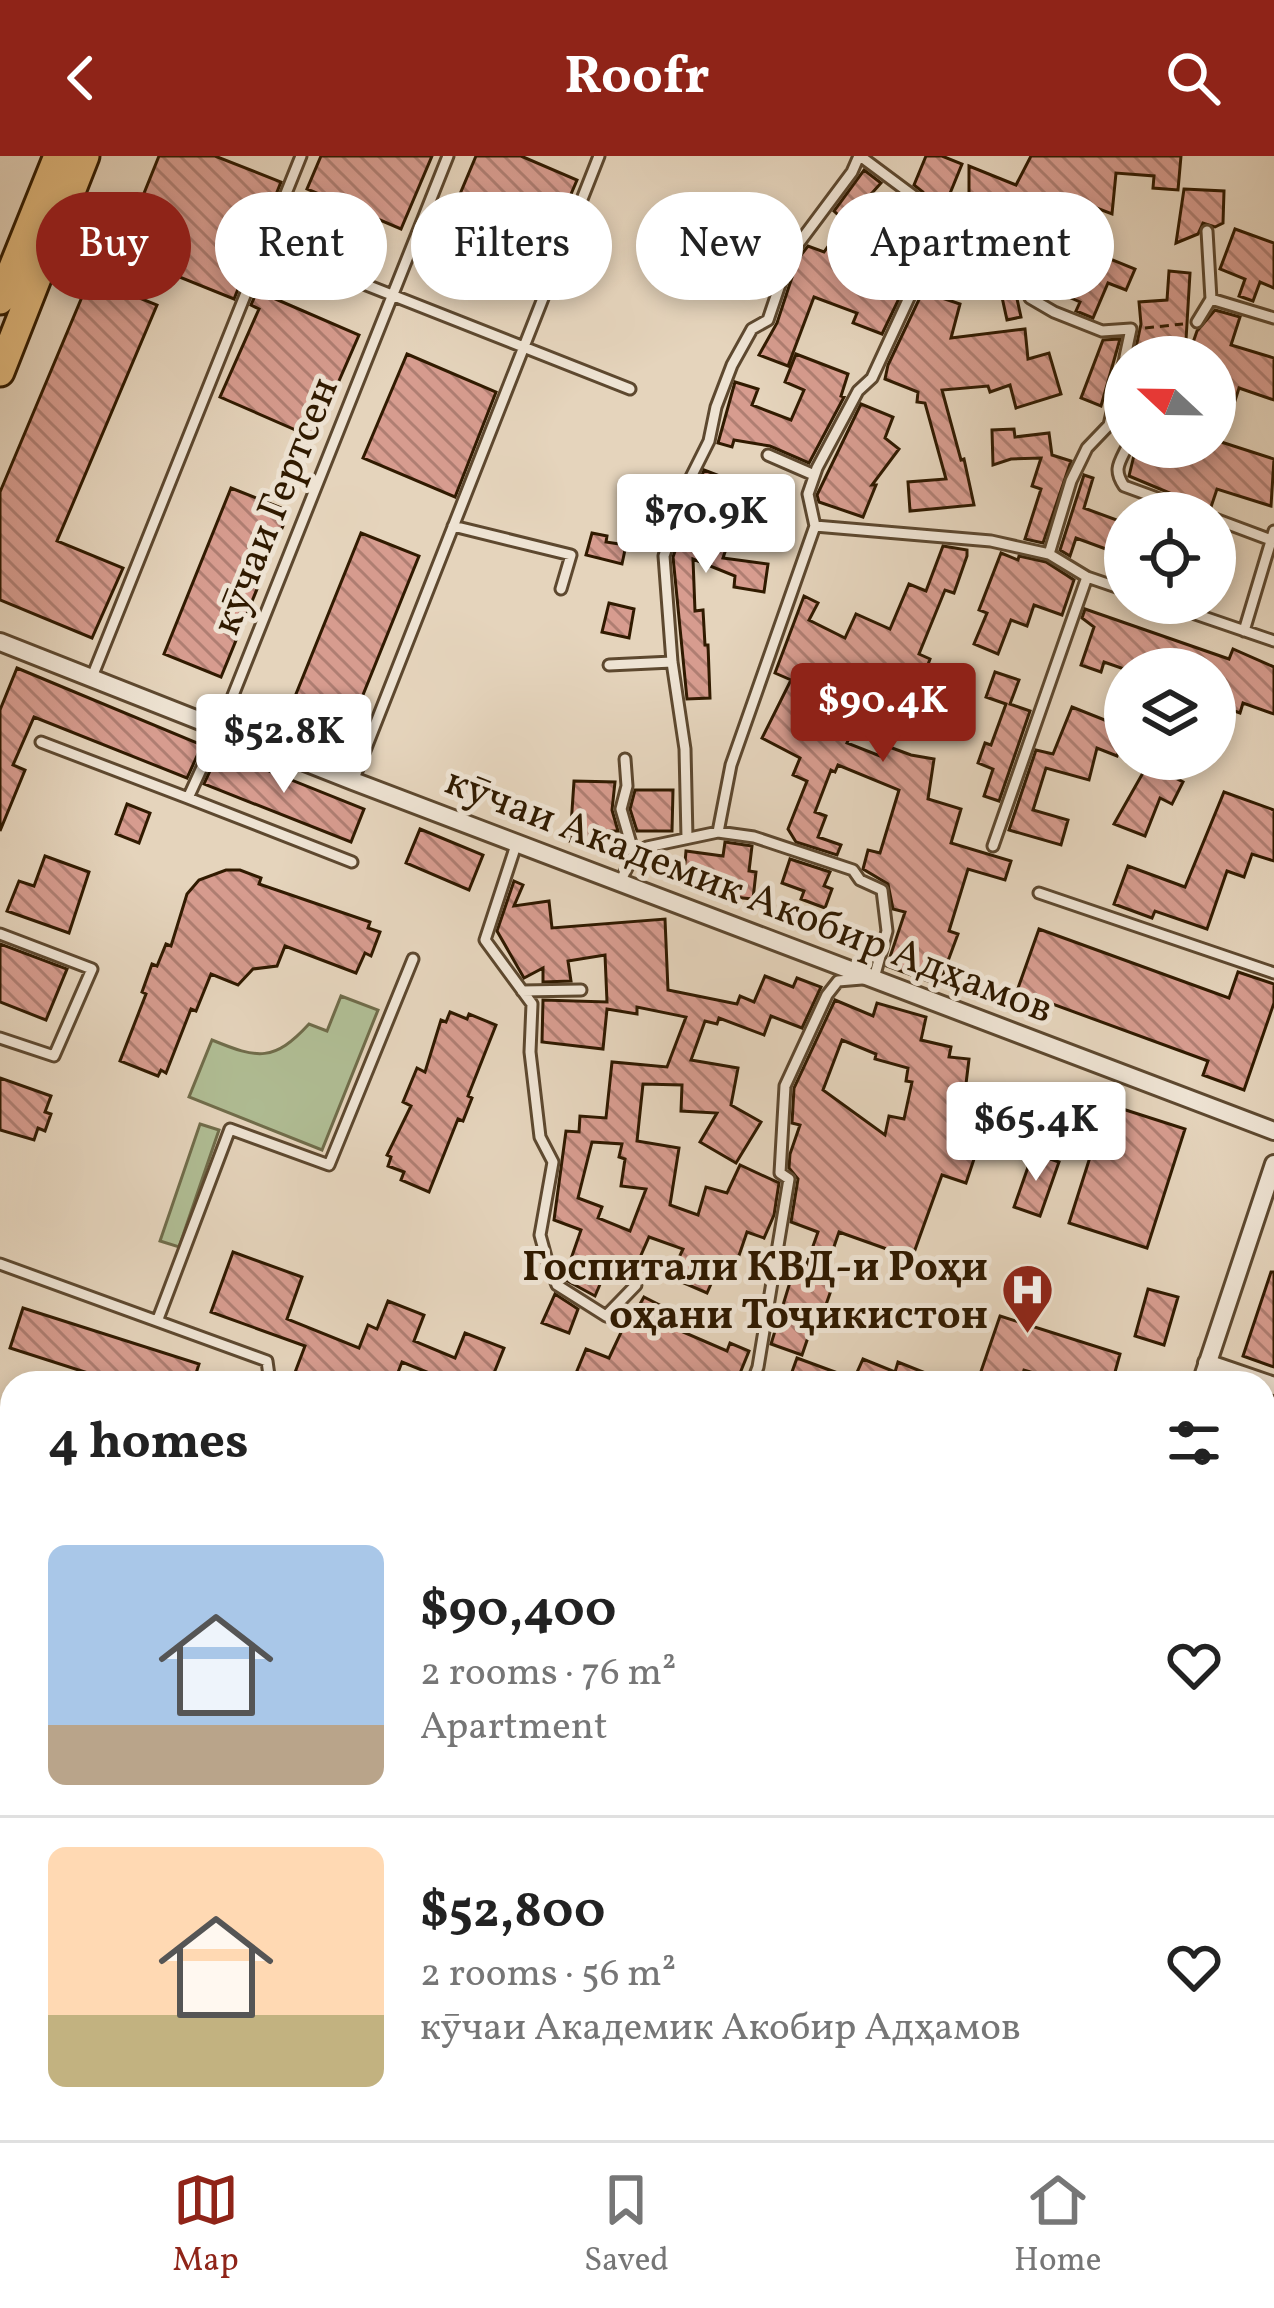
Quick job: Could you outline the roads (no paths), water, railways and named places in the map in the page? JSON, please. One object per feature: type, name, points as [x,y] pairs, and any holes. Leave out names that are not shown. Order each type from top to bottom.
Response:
[{"type":"highway","points":[[0,300],[58,156]]},
{"type":"highway","points":[[0,372],[85,156]]},
{"type":"street","name":"кӯчаи Академик Акобир Адҳамов","points":[[0,642],[1274,1131]]},
{"type":"street","points":[[1205,1371],[1274,1164]]},
{"type":"street","points":[[1208,1363],[1231,1371]]},
{"type":"lane","points":[[286,192],[301,156]]},
{"type":"lane","name":"кӯчаи Гертсен","points":[[188,798],[448,156]]},
{"type":"lane","points":[[353,781],[599,156]]},
{"type":"lane","points":[[687,838],[685,749],[664,556],[690,479],[709,441],[732,365],[752,329],[767,320],[790,255],[860,156],[908,192]]},
{"type":"lane","points":[[718,832],[731,765],[815,526],[808,494],[814,475],[858,391],[872,378],[920,274],[954,219],[974,208],[1001,206],[1011,215],[1018,275],[1030,298],[1102,331],[1131,329],[1130,336]]},
{"type":"lane","points":[[1197,322],[1211,299],[1207,231]]},
{"type":"lane","points":[[387,293],[630,389]]},
{"type":"lane","points":[[1211,299],[1274,318]]},
{"type":"lane","points":[[92,677],[243,300]]},
{"type":"lane","points":[[1049,554],[1071,481],[1088,448],[1104,430]]},
{"type":"lane","points":[[768,455],[814,475]]},
{"type":"lane","points":[[1117,468],[1124,486],[1140,492]]},
{"type":"lane","points":[[1236,525],[1273,535],[1244,631]]},
{"type":"lane","points":[[453,526],[571,555],[561,589]]},
{"type":"lane","points":[[815,526],[991,541],[1049,554],[1104,583]]},
{"type":"lane","points":[[993,846],[1087,577]]},
{"type":"lane","points":[[1224,624],[1274,641]]},
{"type":"lane","points":[[608,665],[672,662]]},
{"type":"lane","points":[[41,742],[352,862]]},
{"type":"lane","points":[[625,759],[621,809],[634,854]]},
{"type":"lane","points":[[621,880],[634,854],[647,847],[718,832],[754,837],[853,870],[860,880],[882,890],[886,931],[874,978],[838,981],[826,995],[785,1086],[780,1173],[790,1179],[754,1371]]},
{"type":"lane","points":[[518,842],[485,940],[532,1004],[530,1052],[540,1137],[553,1162],[540,1235],[557,1285],[606,1316],[637,1285]]},
{"type":"lane","points":[[1039,893],[1274,973]]},
{"type":"lane","points":[[0,934],[92,969],[54,1056],[0,1038]]},
{"type":"lane","points":[[158,1319],[230,1129],[329,1165],[413,959]]},
{"type":"lane","points":[[522,991],[581,990]]},
{"type":"lane","points":[[0,1264],[267,1361],[268,1371]]},
{"type":"place","name":"Госпитали КВД-и Роҳи оҳани Тоҷикистон","points":[[1027,1335]]}]
